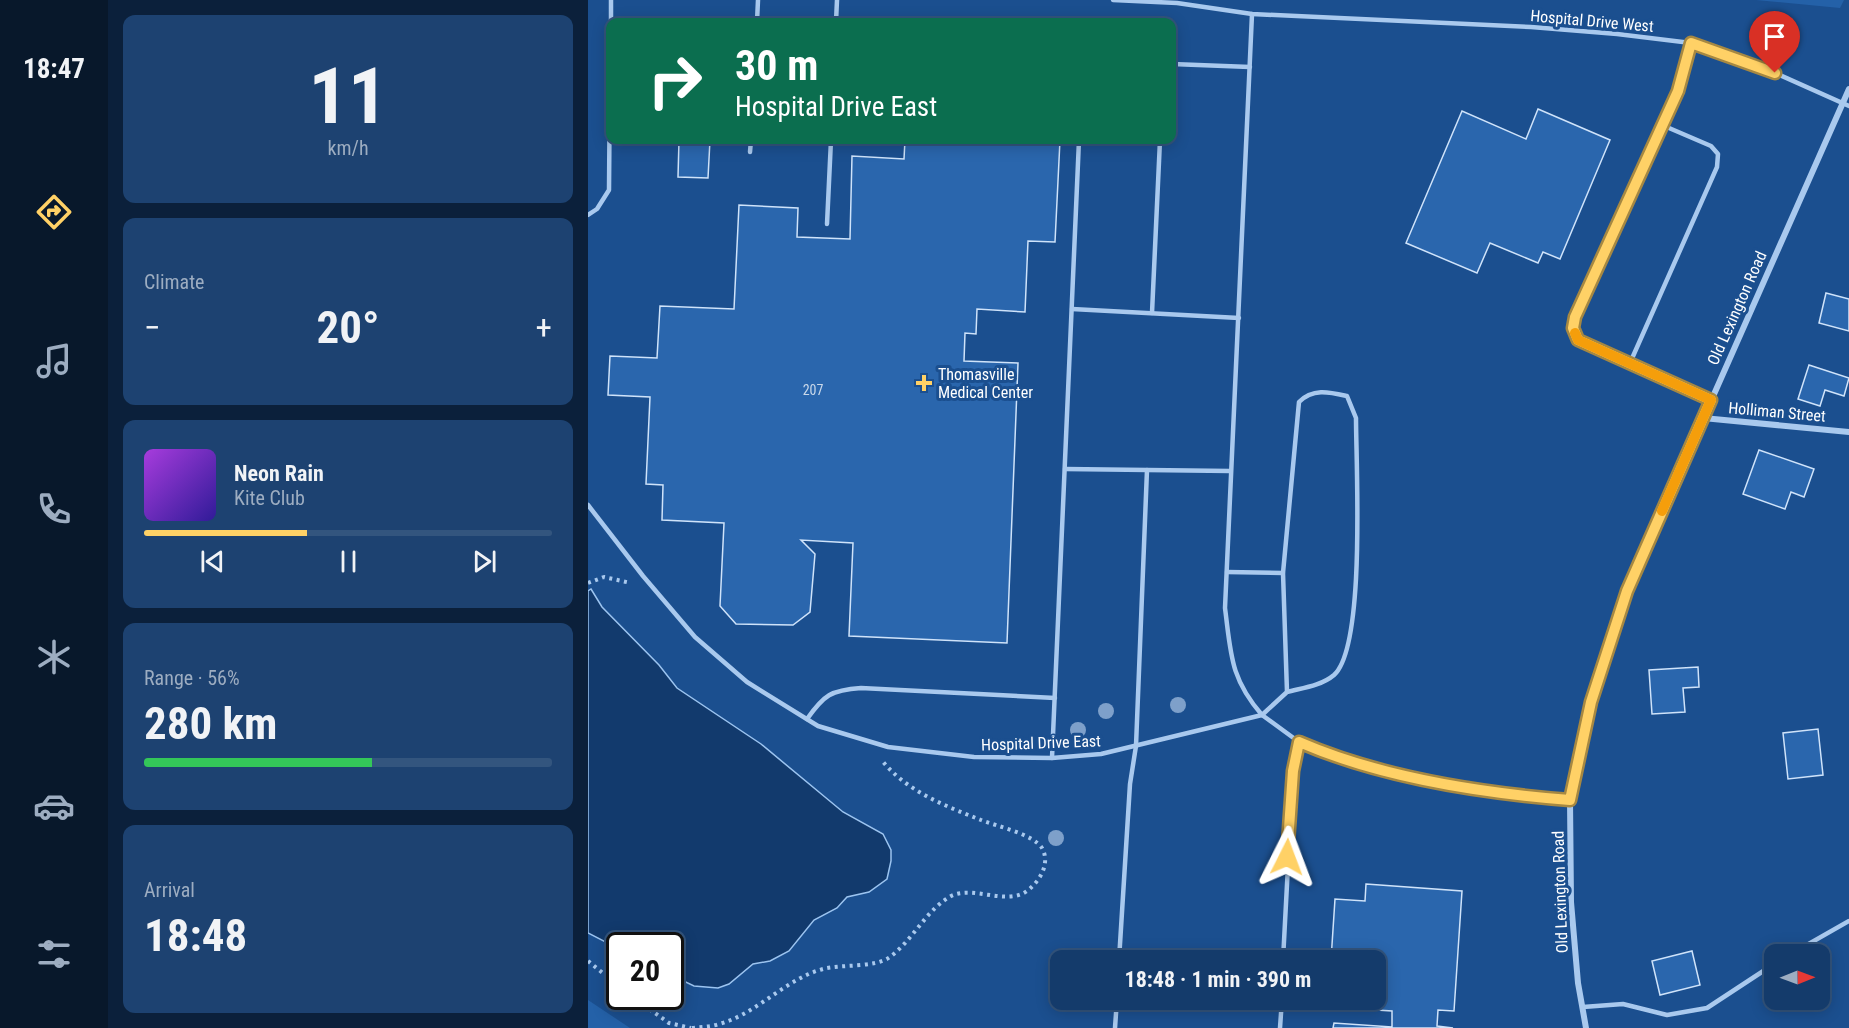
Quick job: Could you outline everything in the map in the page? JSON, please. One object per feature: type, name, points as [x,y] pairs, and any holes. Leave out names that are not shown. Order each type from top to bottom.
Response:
[{"type":"street","name":"Old Lexington Road","points":[[1586,1028],[1571,902],[1570,800],[1591,702],[1627,591],[1846,104],[1849,89]]},
{"type":"street","name":"Holliman Street","points":[[1703,418],[1849,432]]},
{"type":"lane","points":[[611,0],[611,18]]},
{"type":"lane","points":[[757,18],[758,0]]},
{"type":"lane","points":[[836,18],[837,0]]},
{"type":"lane","name":"Hospital Drive West","points":[[1113,0],[1177,3],[1252,14],[1532,27],[1691,43],[1775,73],[1846,104]]},
{"type":"lane","points":[[1252,14],[1225,608],[1232,663],[1244,695],[1262,715],[1299,742],[1336,758],[1442,783],[1507,795],[1570,800]]},
{"type":"lane","points":[[1691,43],[1678,91],[1575,317],[1573,328],[1578,340],[1711,400]]},
{"type":"lane","points":[[1176,64],[1250,67]]},
{"type":"lane","points":[[1630,363],[1717,167],[1718,154],[1711,146],[1662,125]]},
{"type":"lane","points":[[588,215],[597,209],[609,190],[609,144]]},
{"type":"lane","points":[[750,152],[751,144]]},
{"type":"lane","points":[[827,224],[831,144]]},
{"type":"lane","points":[[1052,758],[1079,144]]},
{"type":"lane","points":[[1152,313],[1160,144]]},
{"type":"lane","points":[[1072,309],[1239,318]]},
{"type":"lane","points":[[1262,715],[1287,692],[1320,684],[1335,674],[1348,651],[1356,597],[1356,418],[1347,396],[1324,391],[1305,395],[1299,402],[1283,573],[1287,692]]},
{"type":"lane","points":[[1065,469],[1230,471]]},
{"type":"lane","points":[[1120,950],[1130,784],[1136,746],[1147,470]]},
{"type":"lane","name":"Hospital Drive East","points":[[588,505],[695,637],[747,682],[818,726],[888,747],[974,757],[1052,758],[1101,754],[1262,715]]},
{"type":"lane","points":[[1227,572],[1283,573]]},
{"type":"lane","points":[[807,719],[823,697],[842,689],[861,688],[1055,698]]},
{"type":"lane","points":[[1284,950],[1293,771],[1299,742]]},
{"type":"lane","points":[[1809,944],[1849,921]]},
{"type":"lane","points":[[1582,1007],[1623,1004],[1667,1015],[1707,1008],[1764,971]]},
{"type":"lane","points":[[1115,1028],[1116,1010]]},
{"type":"lane","points":[[1280,1028],[1281,1010]]},
{"type":"path","points":[[588,583],[604,577],[654,589]]},
{"type":"path","points":[[651,1010],[669,1023],[692,1028],[719,1024],[747,1012],[789,985],[823,969],[888,959],[908,941],[932,912],[952,895],[981,894],[1007,898],[1024,893],[1039,881],[1045,862],[1041,847],[1023,835],[979,819],[916,790],[890,771],[868,741]]},
{"type":"path","points":[[588,961],[606,976]]},
{"type":"shaded area","points":[[1756,0],[1844,0],[1840,8]]},
{"type":"shaded area","points":[[591,589],[602,607],[659,665],[677,688],[761,744],[843,812],[883,834],[891,850],[887,879],[869,892],[847,897],[837,908],[814,920],[789,951],[770,961],[753,964],[729,984],[718,988],[694,986],[684,981],[684,932],[606,932],[606,942],[588,933],[588,591]]},
{"type":"shaded area","points":[[588,1000],[630,1028],[588,1028]]},
{"type":"building","points":[[1538,109],[1610,140],[1560,259],[1543,252],[1538,263],[1490,243],[1477,273],[1406,243],[1462,111],[1526,139]]},
{"type":"building","points":[[679,144],[710,144],[708,178],[678,177]]},
{"type":"building","points":[[905,144],[1060,144],[1055,242],[1028,241],[1025,312],[977,309],[976,334],[965,333],[964,361],[1018,363],[1007,643],[849,636],[853,543],[801,540],[815,554],[810,612],[793,625],[736,624],[720,606],[724,523],[662,520],[663,485],[646,484],[650,397],[608,395],[610,356],[657,358],[660,306],[734,309],[739,205],[798,208],[797,237],[850,239],[852,156],[904,159]]},
{"type":"building","points":[[1826,293],[1849,299],[1849,331],[1819,323]]},
{"type":"building","points":[[1809,365],[1849,378],[1844,396],[1825,390],[1820,406],[1798,399]]},
{"type":"building","points":[[1759,450],[1814,469],[1804,497],[1791,492],[1785,509],[1743,494]]},
{"type":"building","points":[[1698,667],[1699,687],[1683,688],[1685,712],[1652,714],[1649,670]]},
{"type":"building","points":[[1818,729],[1823,775],[1788,779],[1783,733]]},
{"type":"building","points":[[1366,884],[1462,891],[1454,1011],[1438,1010],[1437,1026],[1453,1028],[1333,1028],[1334,1023],[1392,1027],[1392,1011],[1376,1010],[1386,1010],[1386,950],[1332,950],[1335,899],[1365,901]]},
{"type":"building","points":[[1692,951],[1700,985],[1660,995],[1652,961]]},
{"type":"slow traffic","points":[[1575,333],[1578,340],[1711,400],[1662,511]]},
{"type":"place","name":"Thomasville Medical Center","points":[[924,383]]},
{"type":"route","points":[[1287,857],[1293,771],[1299,742],[1336,758],[1442,783],[1507,795],[1570,800],[1591,702],[1627,591],[1711,400],[1578,340],[1573,328],[1575,317],[1678,91],[1691,43],[1775,73]]}]
